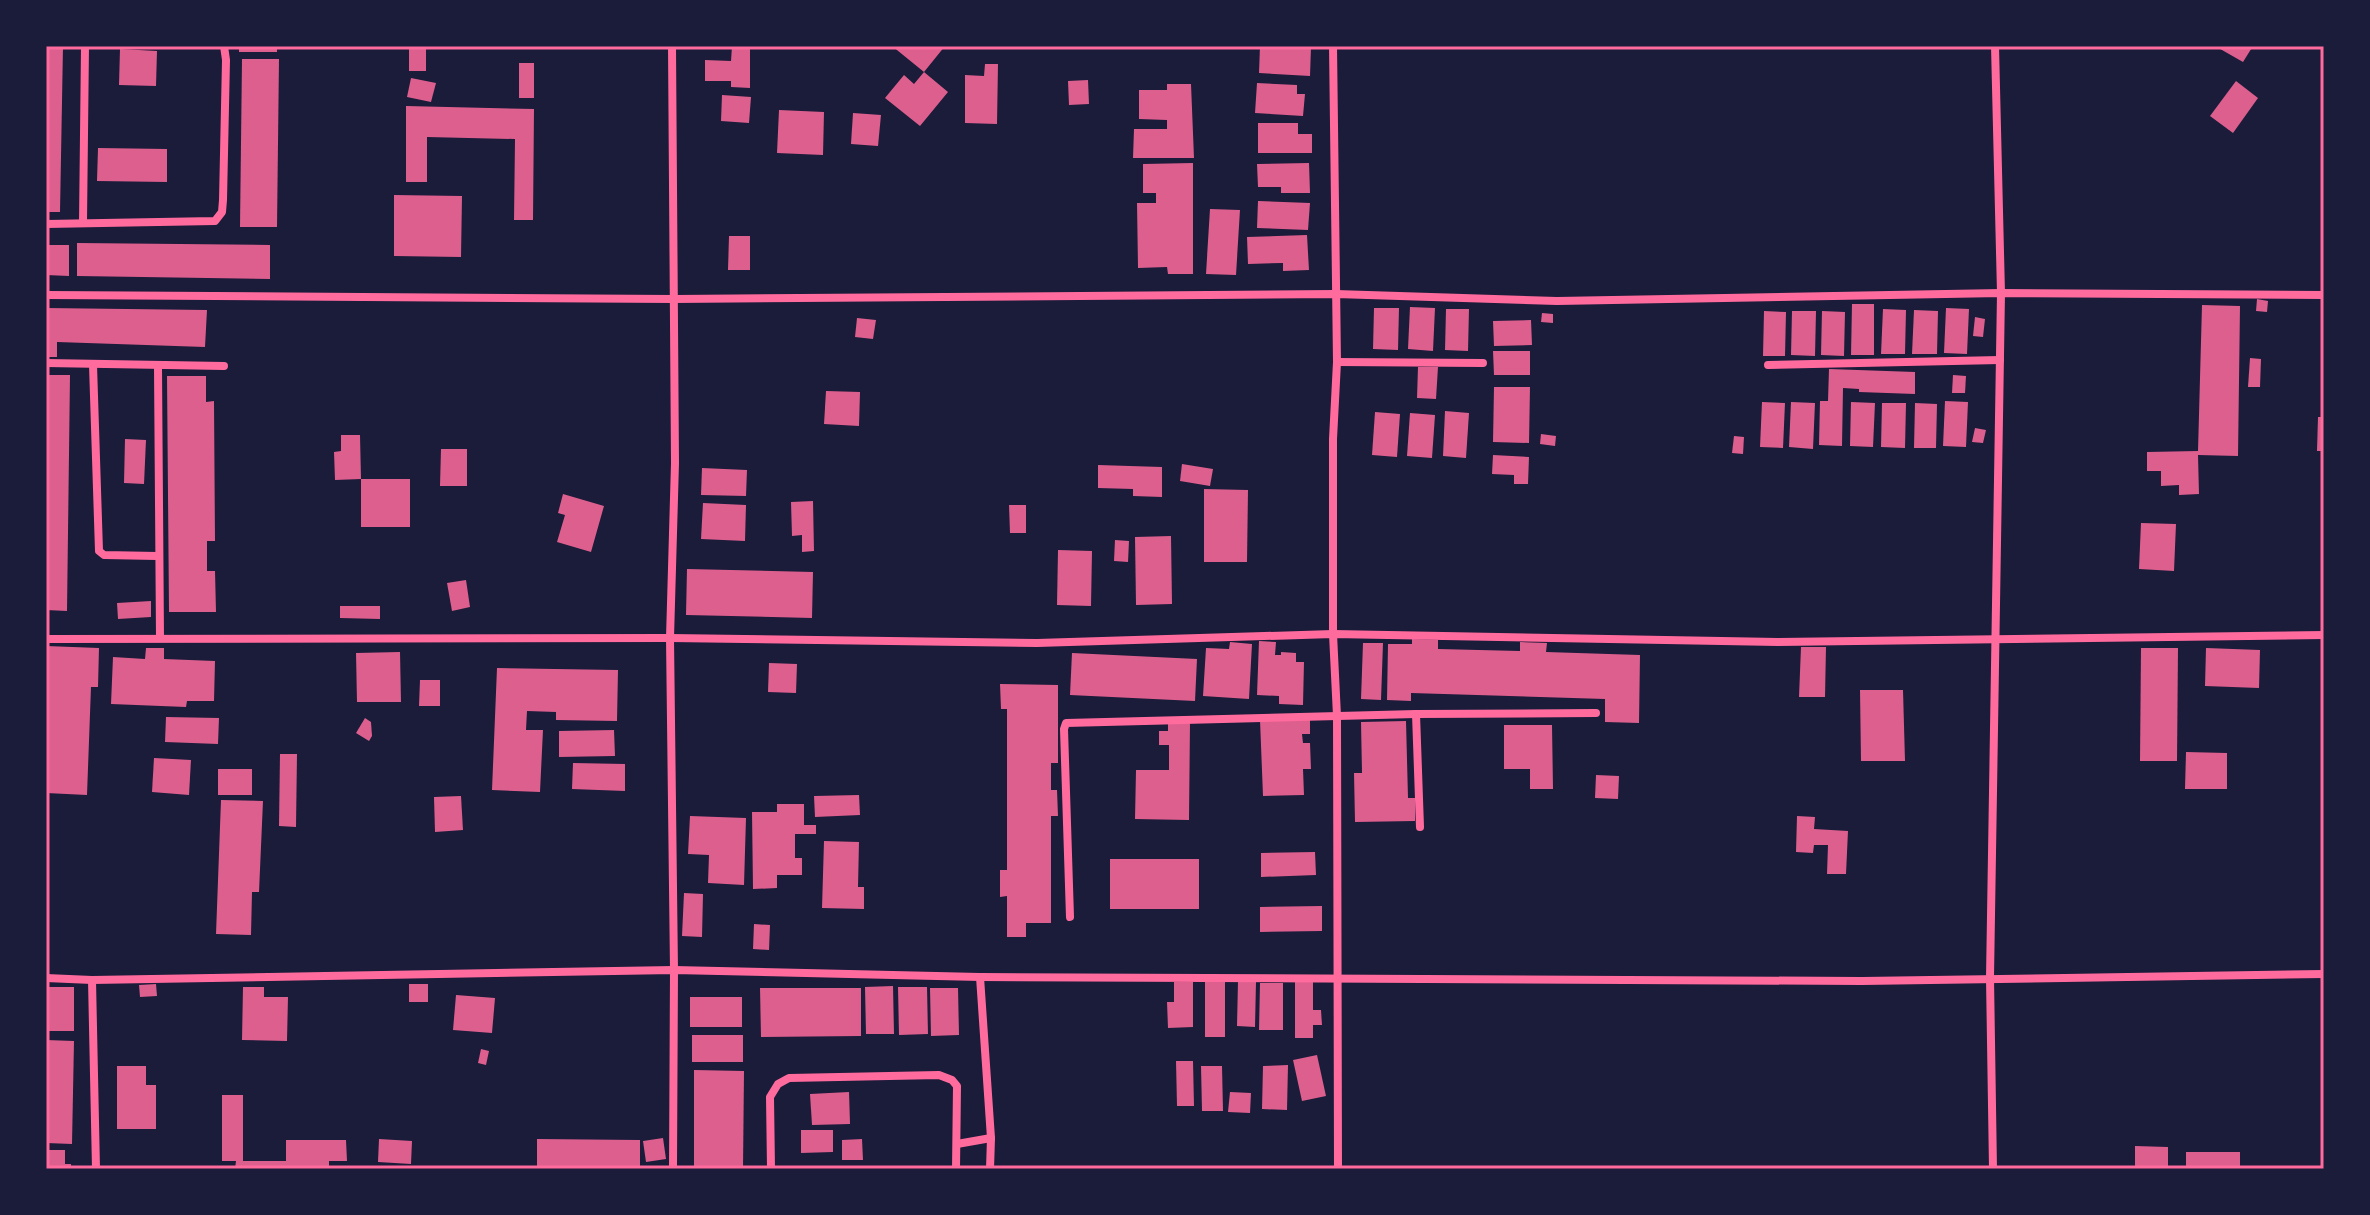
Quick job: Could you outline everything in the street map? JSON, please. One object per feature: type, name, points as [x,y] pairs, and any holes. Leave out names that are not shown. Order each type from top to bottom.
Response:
[{"type":"street","points":[[83,222],[85,46]]},
{"type":"street","points":[[46,224],[200,223],[218,218],[223,200],[224,46]]},
{"type":"street","points":[[672,46],[675,463],[670,638],[673,1169]]},
{"type":"street","points":[[1333,46],[1337,362],[1333,439],[1333,634],[1337,716],[1338,1169]]},
{"type":"street","points":[[1993,1169],[1990,978],[2001,293],[1995,46]]},
{"type":"street","points":[[46,295],[674,299],[1336,294],[1557,301],[2001,293],[2324,295]]},
{"type":"street","points":[[1768,365],[2000,360]]},
{"type":"street","points":[[1337,362],[1483,363]]},
{"type":"street","points":[[46,363],[224,366]]},
{"type":"street","points":[[93,365],[99,551],[104,555],[157,556]]},
{"type":"street","points":[[158,367],[160,638]]},
{"type":"street","points":[[46,639],[670,638],[1037,643],[1333,634],[1778,642],[2324,635]]},
{"type":"street","points":[[1070,917],[1066,723],[1596,713]]},
{"type":"street","points":[[1416,714],[1420,827]]},
{"type":"street","points":[[46,978],[92,980],[674,970],[980,977],[1862,981],[2324,974]]},
{"type":"street","points":[[980,977],[991,1138],[990,1169]]},
{"type":"street","points":[[92,980],[96,1169]]},
{"type":"street","points":[[771,1169],[770,1097],[778,1084],[789,1078],[947,1077],[957,1086],[956,1169]]},
{"type":"street","points":[[957,1144],[991,1138]]},
{"type":"building","points":[[46,46],[63,46],[60,212],[46,212]]},
{"type":"building","points":[[239,46],[277,46],[277,52],[239,52]]},
{"type":"building","points":[[409,46],[426,46],[426,71],[409,71]]},
{"type":"building","points":[[732,46],[750,46],[750,88],[731,87],[731,81],[705,81],[705,60],[731,61]]},
{"type":"building","points":[[892,46],[945,46],[924,72]]},
{"type":"building","points":[[1260,46],[1311,47],[1310,76],[1259,73]]},
{"type":"building","points":[[2215,46],[2253,46],[2243,62]]},
{"type":"building","points":[[120,49],[157,51],[156,86],[119,85]]},
{"type":"building","points":[[242,59],[279,59],[277,227],[240,227]]},
{"type":"building","points":[[519,63],[534,63],[534,98],[519,98]]},
{"type":"building","points":[[985,64],[998,64],[997,124],[965,123],[965,75],[984,76]]},
{"type":"building","points":[[924,72],[948,92],[920,126],[885,98],[904,75],[914,84]]},
{"type":"building","points":[[411,78],[436,83],[431,102],[407,97]]},
{"type":"building","points":[[1088,80],[1089,104],[1069,105],[1068,81]]},
{"type":"building","points":[[2236,81],[2258,98],[2233,133],[2210,116]]},
{"type":"building","points":[[1257,83],[1297,85],[1297,94],[1305,94],[1303,116],[1255,113]]},
{"type":"building","points":[[1167,84],[1191,84],[1194,158],[1133,158],[1134,129],[1167,129],[1167,120],[1139,119],[1139,90],[1167,90]]},
{"type":"building","points":[[722,95],[751,97],[749,123],[721,121]]},
{"type":"building","points":[[406,106],[534,109],[533,220],[514,220],[515,139],[427,137],[427,182],[406,182]]},
{"type":"building","points":[[779,110],[824,112],[823,155],[777,153]]},
{"type":"building","points":[[853,113],[881,115],[878,146],[851,144]]},
{"type":"building","points":[[1258,123],[1298,123],[1298,134],[1312,134],[1312,153],[1258,153]]},
{"type":"building","points":[[98,148],[167,149],[167,182],[97,181]]},
{"type":"building","points":[[1193,163],[1193,274],[1168,274],[1167,267],[1138,268],[1137,203],[1156,203],[1156,193],[1143,193],[1143,164]]},
{"type":"building","points":[[1309,163],[1310,193],[1281,193],[1281,187],[1258,187],[1257,164]]},
{"type":"building","points":[[394,195],[462,196],[461,257],[394,256]]},
{"type":"building","points":[[1258,201],[1310,203],[1308,230],[1257,228]]},
{"type":"building","points":[[1210,209],[1240,210],[1236,275],[1206,274]]},
{"type":"building","points":[[1307,235],[1309,270],[1283,271],[1283,263],[1248,264],[1247,237]]},
{"type":"building","points":[[729,236],[750,236],[750,270],[728,270]]},
{"type":"building","points":[[77,243],[270,245],[270,279],[77,276]]},
{"type":"building","points":[[46,245],[69,245],[69,276],[46,275]]},
{"type":"building","points":[[2257,299],[2268,301],[2267,312],[2256,311]]},
{"type":"building","points":[[1852,304],[1874,304],[1874,355],[1851,355]]},
{"type":"building","points":[[2202,305],[2240,306],[2238,456],[2198,455],[2199,494],[2179,495],[2179,485],[2161,486],[2161,471],[2147,471],[2147,452],[2198,451]]},
{"type":"building","points":[[1410,307],[1435,308],[1433,351],[1408,349]]},
{"type":"building","points":[[46,308],[207,310],[205,347],[57,342],[57,357],[46,357]]},
{"type":"building","points":[[1374,308],[1399,308],[1398,350],[1373,349]]},
{"type":"building","points":[[1946,308],[1969,309],[1967,354],[1944,353]]},
{"type":"building","points":[[1446,309],[1469,309],[1468,351],[1445,350]]},
{"type":"building","points":[[1883,309],[1906,310],[1905,354],[1881,354]]},
{"type":"building","points":[[1914,310],[1938,311],[1937,354],[1912,354]]},
{"type":"building","points":[[1764,311],[1786,312],[1785,356],[1763,356]]},
{"type":"building","points":[[1792,311],[1816,311],[1815,356],[1791,355]]},
{"type":"building","points":[[1822,311],[1845,312],[1844,356],[1821,355]]},
{"type":"building","points":[[1542,313],[1553,314],[1553,323],[1541,322]]},
{"type":"building","points":[[1975,317],[1985,319],[1983,337],[1973,336]]},
{"type":"building","points":[[857,318],[876,320],[873,339],[855,337]]},
{"type":"building","points":[[1531,320],[1532,345],[1494,346],[1493,321]]},
{"type":"building","points":[[1493,351],[1530,351],[1530,375],[1494,375]]},
{"type":"building","points":[[2250,358],[2261,359],[2260,387],[2248,387]]},
{"type":"building","points":[[1418,367],[1438,367],[1436,399],[1417,398]]},
{"type":"building","points":[[1829,369],[1915,372],[1915,394],[1859,392],[1859,389],[1843,388],[1842,446],[1819,445],[1820,401],[1828,401]]},
{"type":"building","points":[[46,375],[70,375],[67,611],[46,610]]},
{"type":"building","points":[[1953,375],[1966,376],[1965,393],[1952,393]]},
{"type":"building","points":[[167,376],[206,376],[206,402],[214,401],[215,541],[207,541],[207,571],[215,571],[216,612],[169,612]]},
{"type":"building","points":[[1494,387],[1530,387],[1529,443],[1493,442]]},
{"type":"building","points":[[826,391],[860,392],[859,426],[824,424]]},
{"type":"building","points":[[1945,401],[1968,402],[1966,447],[1943,446]]},
{"type":"building","points":[[1762,402],[1785,403],[1783,448],[1760,447]]},
{"type":"building","points":[[1791,402],[1815,403],[1813,449],[1789,447]]},
{"type":"building","points":[[1851,402],[1875,403],[1873,447],[1850,446]]},
{"type":"building","points":[[1882,403],[1906,403],[1905,448],[1881,447]]},
{"type":"building","points":[[1915,403],[1937,404],[1936,448],[1914,448]]},
{"type":"building","points":[[1445,411],[1469,413],[1466,458],[1443,456]]},
{"type":"building","points":[[1375,412],[1400,414],[1397,457],[1372,455]]},
{"type":"building","points":[[1410,413],[1435,415],[1432,458],[1407,456]]},
{"type":"building","points":[[2318,417],[2324,417],[2324,451],[2317,451]]},
{"type":"building","points":[[1975,428],[1986,430],[1983,443],[1972,442]]},
{"type":"building","points":[[1541,434],[1556,436],[1555,446],[1540,444]]},
{"type":"building","points":[[341,435],[360,435],[361,479],[335,480],[334,452],[341,451]]},
{"type":"building","points":[[1734,436],[1744,437],[1743,454],[1732,453]]},
{"type":"building","points":[[125,439],[146,440],[144,484],[124,483]]},
{"type":"building","points":[[441,449],[467,449],[467,486],[440,486]]},
{"type":"building","points":[[1493,455],[1529,457],[1528,484],[1514,484],[1514,475],[1492,474]]},
{"type":"building","points":[[1182,464],[1213,469],[1210,486],[1180,481]]},
{"type":"building","points":[[1098,465],[1162,467],[1162,497],[1133,496],[1133,489],[1098,488]]},
{"type":"building","points":[[702,468],[747,470],[746,496],[701,495]]},
{"type":"building","points":[[361,479],[410,479],[410,527],[361,527]]},
{"type":"building","points":[[1204,489],[1248,490],[1247,562],[1204,562]]},
{"type":"building","points":[[563,494],[604,506],[591,552],[557,542],[565,515],[558,513]]},
{"type":"building","points":[[813,501],[814,551],[802,552],[802,535],[792,536],[791,502]]},
{"type":"building","points":[[703,503],[746,505],[745,541],[701,539]]},
{"type":"building","points":[[1009,505],[1026,505],[1026,533],[1010,533]]},
{"type":"building","points":[[2141,523],[2176,524],[2174,571],[2139,569]]},
{"type":"building","points":[[1171,536],[1172,604],[1136,605],[1135,537]]},
{"type":"building","points":[[1115,540],[1129,541],[1128,562],[1114,561]]},
{"type":"building","points":[[1058,550],[1092,551],[1091,606],[1057,605]]},
{"type":"building","points":[[687,569],[813,572],[812,618],[686,615]]},
{"type":"building","points":[[466,580],[470,607],[452,611],[447,583]]},
{"type":"building","points":[[151,601],[151,617],[118,619],[117,603]]},
{"type":"building","points":[[340,606],[380,606],[380,619],[340,618]]},
{"type":"building","points":[[1412,639],[1438,640],[1438,649],[1520,651],[1520,642],[1547,643],[1546,652],[1640,655],[1639,723],[1605,722],[1605,699],[1411,693],[1411,701],[1387,700],[1388,644],[1412,644]]},
{"type":"building","points":[[1259,641],[1276,642],[1275,655],[1281,655],[1281,652],[1296,653],[1296,662],[1304,662],[1303,705],[1279,704],[1279,696],[1257,695]]},
{"type":"building","points":[[1230,642],[1252,644],[1249,699],[1203,696],[1206,648],[1229,649]]},
{"type":"building","points":[[1363,643],[1383,643],[1381,700],[1361,699]]},
{"type":"building","points":[[46,646],[99,648],[98,687],[91,687],[87,795],[46,793]]},
{"type":"building","points":[[1801,647],[1826,647],[1825,697],[1799,697]]},
{"type":"building","points":[[146,648],[164,648],[164,659],[215,661],[214,701],[187,701],[186,707],[111,704],[113,657],[145,659]]},
{"type":"building","points":[[2141,648],[2178,648],[2177,761],[2140,761]]},
{"type":"building","points":[[2206,648],[2260,650],[2259,688],[2205,686]]},
{"type":"building","points":[[400,652],[401,702],[357,702],[356,653]]},
{"type":"building","points":[[1072,653],[1197,659],[1195,701],[1070,695]]},
{"type":"building","points":[[769,663],[797,664],[796,693],[768,692]]},
{"type":"building","points":[[497,668],[618,670],[617,721],[556,720],[556,712],[527,711],[526,730],[543,730],[540,792],[492,790]]},
{"type":"building","points":[[420,680],[440,680],[440,706],[419,706]]},
{"type":"building","points":[[1000,684],[1058,685],[1058,763],[1051,763],[1051,790],[1057,790],[1058,816],[1051,816],[1051,923],[1026,923],[1026,937],[1007,937],[1007,896],[1000,897],[1000,870],[1007,870],[1007,709],[1001,709]]},
{"type":"building","points":[[1860,690],[1903,690],[1905,761],[1861,761]]},
{"type":"building","points":[[166,717],[219,718],[218,744],[165,742]]},
{"type":"building","points":[[365,718],[371,722],[372,736],[369,741],[356,733]]},
{"type":"building","points":[[1310,719],[1310,734],[1302,734],[1303,743],[1310,743],[1311,769],[1303,769],[1304,795],[1263,796],[1260,720]]},
{"type":"building","points":[[1406,721],[1408,798],[1415,798],[1415,821],[1355,822],[1354,773],[1362,773],[1361,722]]},
{"type":"building","points":[[1168,723],[1190,723],[1189,820],[1135,819],[1136,770],[1169,770],[1169,745],[1159,745],[1159,731],[1168,731]]},
{"type":"building","points":[[1504,725],[1552,725],[1553,789],[1530,789],[1530,769],[1504,769]]},
{"type":"building","points":[[614,730],[615,756],[559,757],[559,731]]},
{"type":"building","points":[[2186,752],[2227,753],[2227,789],[2185,789]]},
{"type":"building","points":[[280,754],[297,754],[296,827],[279,826]]},
{"type":"building","points":[[154,758],[191,760],[189,795],[152,792]]},
{"type":"building","points":[[573,763],[625,764],[625,791],[572,789]]},
{"type":"building","points":[[218,769],[252,769],[252,795],[218,795]]},
{"type":"building","points":[[1596,775],[1619,776],[1618,799],[1595,798]]},
{"type":"building","points":[[859,795],[860,815],[815,817],[814,796]]},
{"type":"building","points":[[461,796],[463,830],[435,832],[434,797]]},
{"type":"building","points":[[221,800],[263,801],[259,892],[252,892],[251,935],[216,934]]},
{"type":"building","points":[[777,804],[804,804],[804,825],[816,825],[816,834],[795,834],[795,858],[802,858],[802,875],[777,875],[777,888],[753,889],[752,812],[777,812]]},
{"type":"building","points":[[690,816],[746,818],[744,885],[708,883],[709,855],[688,854]]},
{"type":"building","points":[[1797,816],[1815,817],[1814,829],[1848,831],[1846,874],[1827,874],[1828,845],[1814,845],[1813,853],[1796,852]]},
{"type":"building","points":[[824,841],[859,842],[858,887],[864,887],[864,909],[822,908]]},
{"type":"building","points":[[1315,852],[1316,875],[1261,877],[1261,853]]},
{"type":"building","points":[[1110,859],[1199,859],[1199,909],[1110,909]]},
{"type":"building","points":[[684,893],[703,894],[702,937],[682,936]]},
{"type":"building","points":[[1322,906],[1322,931],[1260,932],[1260,907]]},
{"type":"building","points":[[754,924],[770,925],[769,950],[753,949]]},
{"type":"building","points":[[1205,981],[1225,981],[1225,1037],[1205,1037]]},
{"type":"building","points":[[1238,981],[1256,982],[1255,1027],[1237,1026]]},
{"type":"building","points":[[1295,981],[1313,982],[1313,1010],[1321,1010],[1322,1025],[1313,1025],[1313,1038],[1295,1038]]},
{"type":"building","points":[[1174,982],[1193,982],[1193,1027],[1168,1028],[1167,1002],[1174,1002]]},
{"type":"building","points":[[1260,983],[1283,983],[1283,1030],[1259,1030]]},
{"type":"building","points":[[156,984],[157,996],[140,997],[139,985]]},
{"type":"building","points":[[409,984],[428,984],[428,1002],[409,1002]]},
{"type":"building","points":[[893,986],[894,1034],[866,1034],[865,987]]},
{"type":"building","points":[[46,987],[74,987],[74,1031],[46,1031]]},
{"type":"building","points":[[243,987],[264,987],[264,997],[288,997],[287,1041],[242,1040]]},
{"type":"building","points":[[898,987],[927,987],[928,1034],[899,1035]]},
{"type":"building","points":[[760,988],[861,988],[861,1036],[761,1037]]},
{"type":"building","points":[[930,988],[958,988],[959,1035],[931,1036]]},
{"type":"building","points":[[456,995],[495,998],[492,1033],[453,1030]]},
{"type":"building","points":[[690,997],[742,997],[742,1027],[690,1027]]},
{"type":"building","points":[[692,1035],[743,1035],[743,1062],[692,1062]]},
{"type":"building","points":[[46,1040],[74,1041],[72,1144],[46,1143]]},
{"type":"building","points":[[481,1049],[489,1051],[486,1065],[478,1063]]},
{"type":"building","points":[[1317,1055],[1326,1096],[1302,1101],[1293,1060]]},
{"type":"building","points":[[1176,1061],[1193,1061],[1194,1106],[1177,1106]]},
{"type":"building","points":[[1288,1065],[1287,1110],[1262,1109],[1263,1066]]},
{"type":"building","points":[[117,1066],[146,1066],[146,1085],[156,1085],[156,1129],[117,1129]]},
{"type":"building","points":[[1201,1066],[1222,1066],[1223,1111],[1202,1111]]},
{"type":"building","points":[[694,1070],[744,1071],[743,1169],[694,1169]]},
{"type":"building","points":[[849,1092],[850,1124],[812,1125],[810,1094]]},
{"type":"building","points":[[1230,1092],[1251,1093],[1250,1113],[1228,1112]]},
{"type":"building","points":[[222,1095],[243,1095],[243,1161],[286,1161],[286,1140],[346,1140],[347,1161],[329,1161],[329,1169],[235,1169],[236,1161],[222,1161]]},
{"type":"building","points":[[801,1130],[833,1130],[833,1152],[801,1153]]},
{"type":"building","points":[[663,1138],[666,1159],[646,1162],[643,1141]]},
{"type":"building","points":[[379,1139],[412,1141],[411,1164],[378,1162]]},
{"type":"building","points":[[537,1139],[640,1140],[640,1169],[537,1169]]},
{"type":"building","points":[[862,1139],[863,1160],[842,1160],[842,1140]]},
{"type":"building","points":[[2135,1146],[2168,1147],[2168,1169],[2135,1169]]},
{"type":"building","points":[[46,1150],[65,1150],[65,1164],[71,1164],[71,1169],[46,1169]]},
{"type":"building","points":[[2186,1152],[2240,1152],[2240,1169],[2186,1169]]}]
